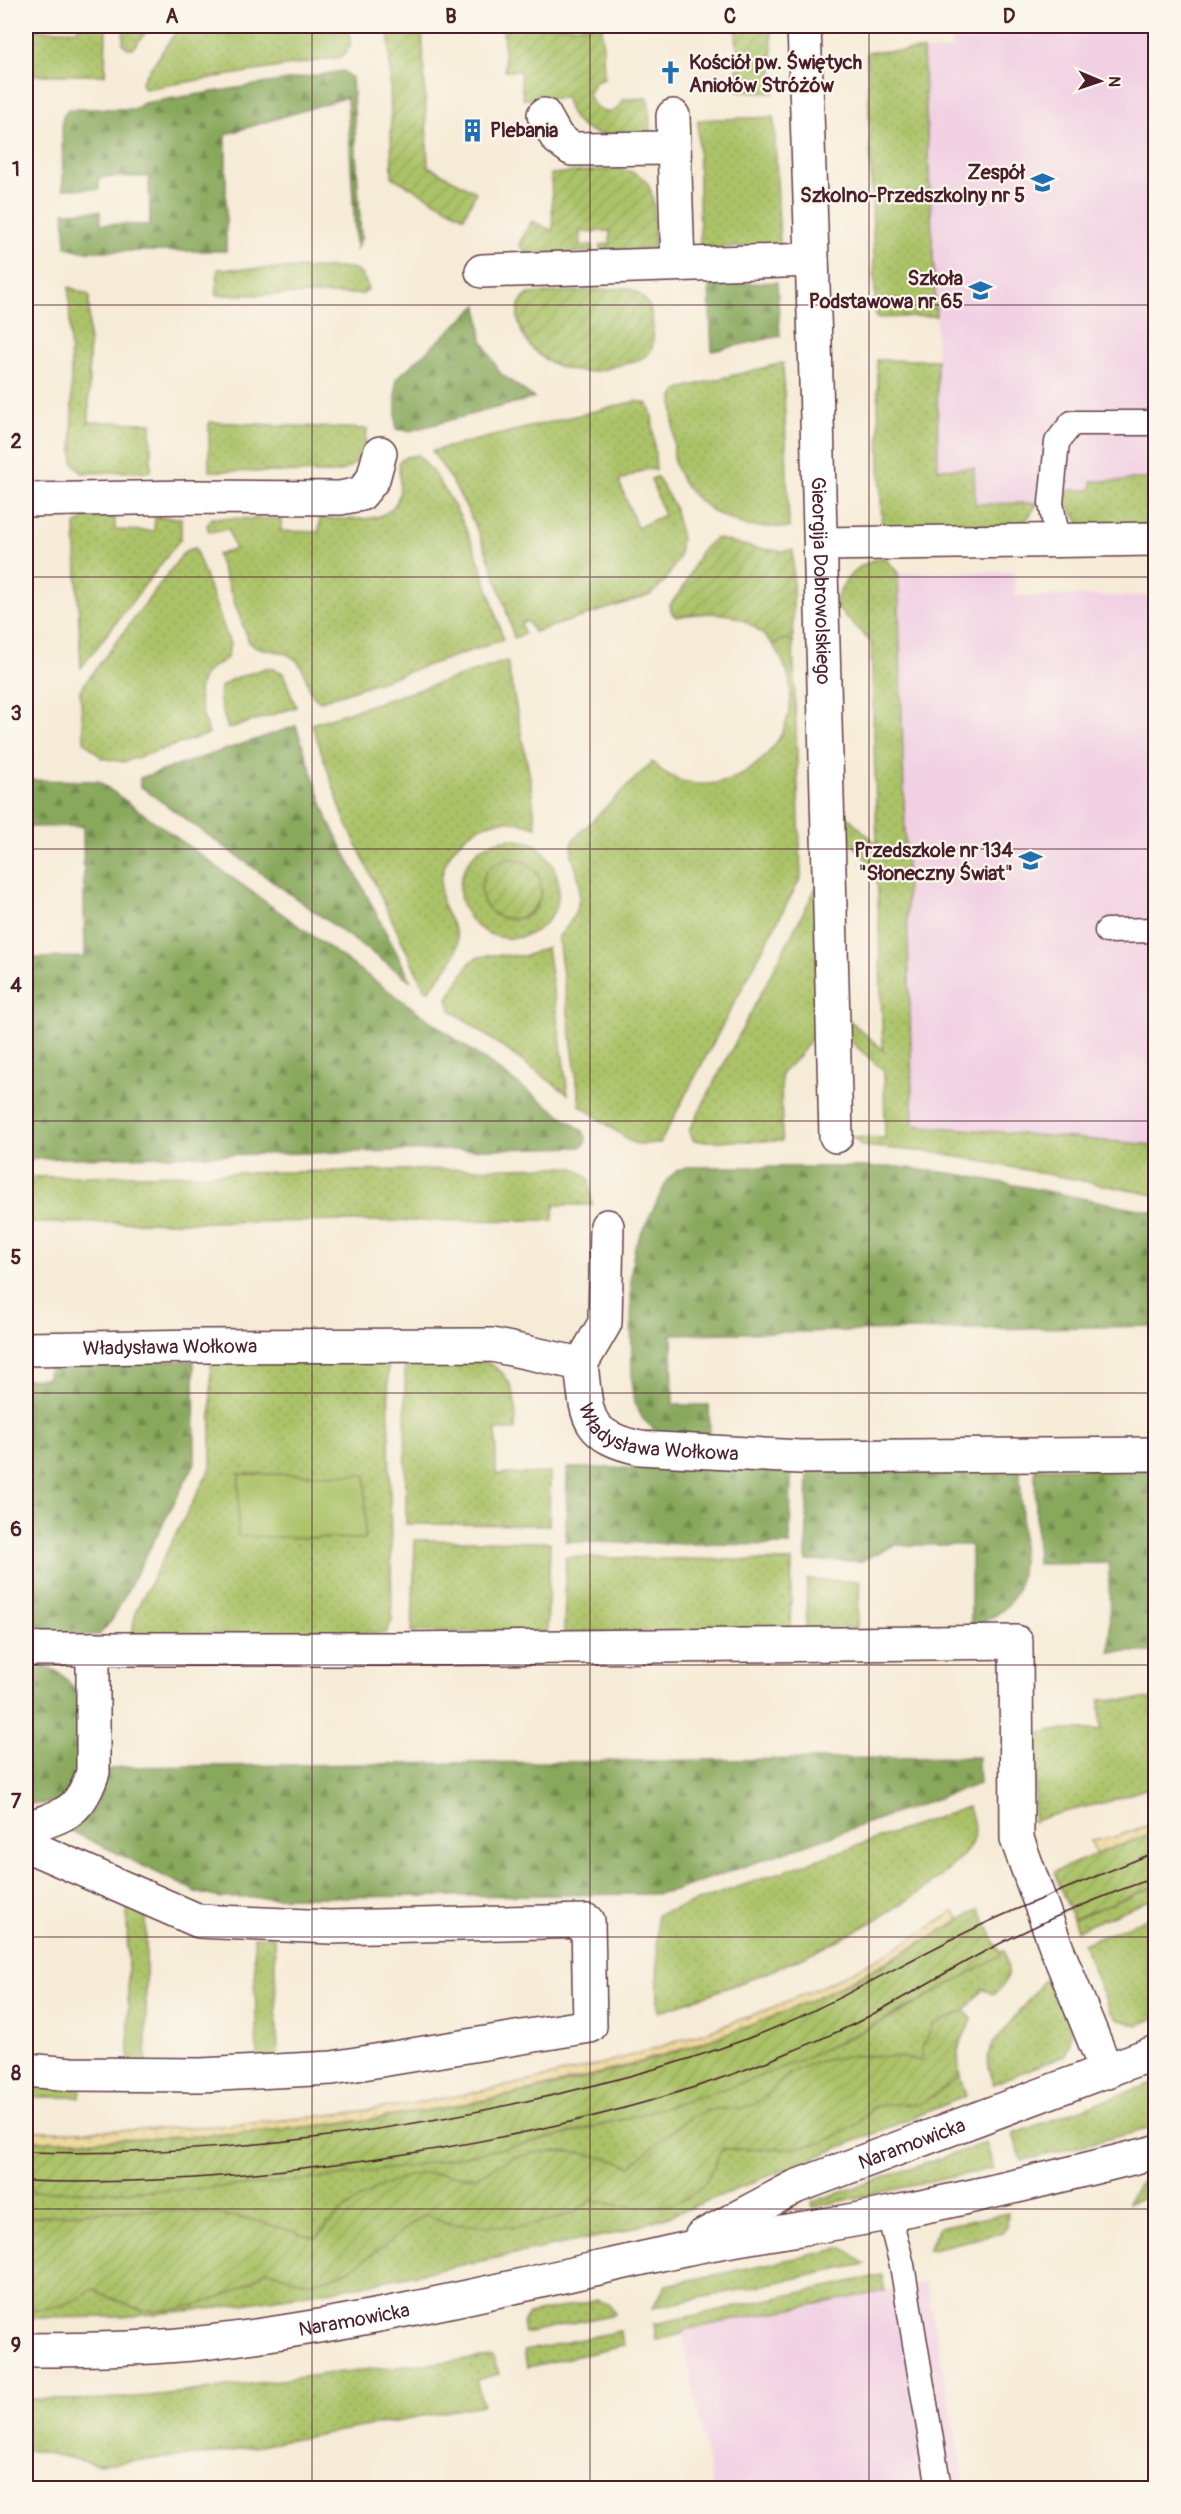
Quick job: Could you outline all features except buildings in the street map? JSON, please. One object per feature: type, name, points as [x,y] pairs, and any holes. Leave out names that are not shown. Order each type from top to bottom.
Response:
[{"type":"street","name":"Gieorgija Dobrowolskiego","points":[[804,26],[821,544],[836,1136]]},
{"type":"street","points":[[544,115],[556,138],[572,149],[674,148]]},
{"type":"street","points":[[673,116],[678,264]]},
{"type":"street","points":[[482,271],[812,260]]},
{"type":"street","points":[[26,500],[190,497],[340,498],[361,494],[373,479],[380,453]]},
{"type":"street","points":[[821,544],[1155,539]]},
{"type":"street","points":[[581,1364],[604,1323],[607,1226]]},
{"type":"street","name":"Władysława Wołkowa","points":[[26,1349],[203,1346],[492,1346],[581,1364],[585,1400],[594,1428],[615,1442],[640,1448],[800,1457],[1155,1454]]},
{"type":"street","points":[[26,1649],[442,1649],[1016,1642],[1017,1839],[1057,1949],[1107,2072]]},
{"type":"street","points":[[26,1829],[70,1812],[87,1790],[93,1772],[93,1648]]},
{"type":"street","points":[[26,1845],[199,1922],[330,1927],[588,1921],[590,2026],[332,2068],[201,2075],[72,2074],[26,2070]]},
{"type":"street","name":"Naramowicka","points":[[676,2251],[795,2187],[1107,2072],[1155,2052]]},
{"type":"street","name":"Naramowicka","points":[[26,2350],[134,2348],[207,2342],[292,2331],[492,2293],[676,2251],[889,2214],[1014,2187],[1155,2152]]},
{"type":"lane","points":[[1058,542],[1051,503],[1057,442],[1072,423],[1155,423]]},
{"type":"lane","points":[[1107,931],[1155,930]]},
{"type":"lane","points":[[889,2214],[902,2265],[939,2488]]},
{"type":"shaded area","name":"Zespół Szkolno-Przedszkolny nr 5","points":[[951,26],[1155,26],[1155,503],[975,504],[938,469],[936,316],[923,50],[951,50]]},
{"type":"shaded area","name":"Przedszkole nr 134 \"Słoneczny Świat\"","points":[[1015,572],[1015,596],[1155,596],[1155,1145],[913,1125],[898,573]]},
{"type":"shaded area","points":[[926,2282],[966,2488],[713,2488],[682,2334],[688,2329]]},
{"type":"green space","points":[[78,26],[106,26],[105,75],[26,75],[26,30],[78,30]]},
{"type":"green space","points":[[124,26],[151,26],[133,48],[127,48],[123,43]]},
{"type":"green space","points":[[180,26],[349,26],[350,47],[341,57],[144,89],[141,83]]},
{"type":"green space","points":[[389,26],[422,26],[428,166],[476,192],[464,217],[392,177]]},
{"type":"green space","points":[[503,26],[602,26],[604,78],[595,82],[588,95],[600,110],[605,112],[615,110],[624,99],[648,98],[651,135],[610,135],[587,130],[571,113],[566,98],[523,99],[520,71],[505,71]]},
{"type":"green space","points":[[736,26],[771,26],[774,93],[738,92]]},
{"type":"green space","points":[[923,50],[936,316],[876,318],[867,52]]},
{"type":"green space","points":[[343,71],[352,78],[361,239],[356,249],[347,97],[226,134],[226,251],[82,251],[66,247],[64,212],[100,211],[101,224],[150,225],[149,177],[99,177],[99,189],[63,189],[62,119],[68,109],[135,109],[144,103]]},
{"type":"green space","points":[[774,117],[780,246],[700,248],[698,120]]},
{"type":"green space","points":[[614,169],[630,171],[641,177],[648,185],[654,207],[654,248],[600,251],[600,245],[610,244],[610,231],[580,232],[580,246],[592,245],[593,252],[527,254],[519,244],[532,221],[553,231],[551,174]]},
{"type":"green space","points":[[351,268],[365,279],[368,290],[364,291],[364,294],[216,295],[218,269]]},
{"type":"green space","points":[[777,282],[780,336],[712,351],[709,285]]},
{"type":"green space","points":[[69,287],[89,295],[89,422],[151,423],[151,471],[82,473],[73,462]]},
{"type":"green space","points":[[628,288],[644,299],[652,318],[651,350],[638,360],[599,370],[585,372],[573,370],[551,363],[542,357],[526,340],[521,330],[518,310],[521,301],[529,294]]},
{"type":"green space","points":[[478,305],[482,340],[500,373],[534,398],[409,431],[396,429],[396,379]]},
{"type":"green space","points":[[877,360],[937,360],[938,469],[974,468],[975,504],[1038,503],[1022,527],[882,531]]},
{"type":"green space","points":[[783,363],[789,528],[746,526],[714,512],[695,497],[683,483],[674,462],[673,397],[679,389]]},
{"type":"green space","points":[[636,401],[648,404],[652,415],[656,470],[646,469],[619,481],[637,528],[664,515],[651,479],[657,477],[674,506],[681,537],[679,557],[666,580],[650,595],[534,632],[527,621],[521,623],[524,634],[514,638],[500,589],[482,540],[459,494],[432,451]]},
{"type":"green space","points":[[209,422],[367,429],[365,445],[359,458],[349,468],[342,471],[333,473],[209,471]]},
{"type":"green space","points":[[418,455],[434,474],[461,518],[481,566],[503,640],[321,701],[316,699],[297,661],[284,653],[259,648],[249,642],[217,555],[235,549],[228,529],[209,532],[207,525],[211,518],[281,519],[281,531],[319,532],[320,518],[366,519],[377,517],[387,513],[399,495],[399,462],[406,457]]},
{"type":"green space","points":[[1155,479],[1155,525],[1082,526],[1066,503],[1068,490],[1092,490],[1092,481]]},
{"type":"green space","points":[[86,517],[115,517],[115,530],[154,531],[155,517],[181,518],[181,538],[81,668],[75,525]]},
{"type":"green space","points":[[715,538],[755,548],[793,550],[793,643],[789,639],[772,644],[751,625],[729,615],[704,613],[676,617],[672,613],[670,605],[685,585],[700,552]]},
{"type":"green space","points":[[195,548],[230,644],[227,658],[211,668],[205,675],[199,691],[203,717],[209,734],[124,762],[102,758],[84,741],[80,690],[185,551]]},
{"type":"green space","points":[[884,557],[898,573],[913,1125],[1155,1145],[1155,1195],[939,1153],[862,1146],[853,1137],[885,1138],[884,1071],[848,1039],[847,1018],[883,1050],[877,871],[842,833],[842,812],[877,844],[871,642],[835,606],[846,580],[852,574],[866,563]]},
{"type":"green space","points":[[790,639],[793,643],[801,877],[660,1143],[637,1144],[580,1105],[558,937],[570,923],[579,899],[579,881],[572,852],[573,840],[652,762],[679,780],[708,784],[737,777],[762,760],[780,736],[790,707],[788,676],[772,644]]},
{"type":"green space","points":[[507,661],[530,778],[536,827],[513,821],[491,823],[467,836],[449,856],[441,882],[441,896],[444,909],[458,940],[456,953],[446,970],[429,990],[425,990],[344,818],[312,724]]},
{"type":"green space","points":[[266,668],[283,673],[296,707],[228,729],[219,700],[221,687],[230,680]]},
{"type":"green space","points":[[296,726],[328,820],[411,981],[140,786],[140,778]]},
{"type":"green space","points":[[26,780],[98,781],[583,1131],[586,1137],[585,1144],[581,1147],[26,1159],[26,958],[85,957],[83,826],[26,827]]},
{"type":"green space","points":[[511,839],[531,843],[542,850],[552,864],[558,879],[559,893],[550,918],[540,928],[514,938],[499,937],[477,926],[463,906],[460,889],[463,872],[478,851],[494,842]],"holes":[[[497,862],[537,871],[541,891],[536,908],[522,918],[501,917],[484,876]]]},
{"type":"green space","points":[[505,859],[517,859],[528,864],[536,872],[541,889],[539,901],[528,914],[517,919],[505,919],[494,914],[486,906],[481,895],[481,883],[486,872],[494,864]]},
{"type":"green space","points":[[817,886],[819,1019],[804,1049],[781,1074],[782,1141],[694,1141],[689,1131]]},
{"type":"green space","points":[[547,947],[568,1094],[451,1010],[448,998],[469,964],[476,958],[489,955],[526,956]]},
{"type":"green space","points":[[687,1167],[898,1167],[957,1174],[1155,1212],[1155,1326],[672,1334],[673,1405],[709,1405],[710,1438],[674,1436],[654,1429],[643,1419],[636,1406],[632,1390],[631,1274],[635,1246],[668,1179],[678,1170]]},
{"type":"green space","points":[[575,1168],[589,1179],[592,1205],[554,1205],[553,1220],[26,1223],[26,1177]]},
{"type":"green space","points":[[405,1358],[469,1359],[486,1363],[500,1371],[510,1383],[515,1403],[515,1430],[496,1430],[496,1474],[550,1473],[549,1525],[406,1524]]},
{"type":"green space","points":[[388,1359],[392,1621],[386,1633],[132,1634],[136,1610],[211,1467],[211,1361]]},
{"type":"green space","points":[[49,1361],[194,1361],[195,1463],[112,1620],[99,1635],[26,1635],[26,1379],[48,1378]]},
{"type":"green space","points":[[567,1468],[791,1469],[790,1545],[566,1542]]},
{"type":"green space","points":[[1020,1468],[1022,1565],[1020,1579],[1014,1597],[1004,1609],[985,1621],[971,1625],[971,1545],[894,1545],[861,1561],[806,1561],[808,1470]]},
{"type":"green space","points":[[1035,1468],[1155,1468],[1155,1652],[1110,1652],[1109,1563],[1037,1564]]},
{"type":"green space","points":[[239,1474],[366,1475],[365,1539],[238,1536]]},
{"type":"green space","points":[[415,1540],[550,1542],[547,1632],[412,1632]]},
{"type":"green space","points":[[566,1557],[792,1561],[790,1630],[564,1633]]},
{"type":"green space","points":[[807,1580],[860,1581],[857,1628],[806,1629]]},
{"type":"green space","points":[[26,1663],[34,1663],[55,1670],[71,1685],[76,1696],[79,1743],[77,1773],[66,1795],[57,1801],[47,1803],[26,1804]]},
{"type":"green space","points":[[1155,1692],[1155,1786],[1033,1822],[1038,1734],[1053,1730],[1101,1730],[1100,1700],[1153,1699]]},
{"type":"green space","points":[[978,1757],[979,1784],[671,1892],[654,1894],[221,1898],[199,1893],[69,1830],[91,1812],[102,1790],[108,1770],[119,1767]]},
{"type":"green space","points":[[968,1807],[974,1830],[969,1847],[948,1870],[915,1895],[854,1932],[799,1959],[744,1982],[658,2012],[657,1915]]},
{"type":"green space","points":[[1155,1833],[1155,1886],[1073,1919],[1054,1872]]},
{"type":"green space","points":[[1155,1886],[1155,1898],[1077,1930],[1073,1919]]},
{"type":"green space","points":[[127,1902],[146,1911],[146,2064],[129,2064]]},
{"type":"green space","points":[[979,1909],[1001,1955],[894,2015],[811,2055],[745,2082],[666,2107],[508,2147],[388,2169],[265,2184],[204,2188],[26,2191],[26,2141],[119,2140],[213,2135],[400,2116],[584,2079],[674,2053],[790,2010],[846,1984]]},
{"type":"green space","points":[[1155,1915],[1155,2018],[1137,2026],[1117,2018],[1110,2011],[1083,1944]]},
{"type":"green space","points":[[254,1937],[274,1937],[278,2058],[257,2060]]},
{"type":"green space","points":[[1004,1950],[1008,1969],[1003,1986],[993,1994],[983,1988],[965,2011],[972,2019],[960,2043],[958,2058],[959,2073],[966,2096],[680,2212],[621,2232],[359,2286],[217,2308],[122,2317],[26,2318],[26,2191],[145,2191],[251,2184],[359,2172],[464,2155],[569,2134],[677,2104],[836,2044],[900,2013],[1000,1955],[999,1952]]},
{"type":"green space","points":[[1050,1973],[1064,2003],[1070,2024],[1071,2034],[1065,2055],[993,2084],[987,2057],[993,2044]]},
{"type":"green space","points":[[964,2011],[972,2019],[958,2048],[959,2076],[936,2094],[918,2104],[875,2105],[859,2122],[842,2133],[805,2146],[786,2149],[722,2149],[703,2185],[675,2203],[633,2207],[592,2200],[574,2213],[538,2224],[513,2227],[449,2224],[426,2214],[353,2267],[321,2280],[306,2281],[266,2270],[255,2279],[226,2295],[176,2309],[138,2309],[93,2289],[61,2305],[44,2309],[26,2309],[26,2218],[105,2211],[184,2211],[246,2219],[316,2238],[353,2203],[384,2185],[416,2174],[438,2173],[474,2177],[510,2159],[555,2151],[602,2157],[631,2166],[667,2134],[687,2120],[709,2110],[750,2106],[788,2075],[807,2065],[856,2056],[907,2058],[922,2061],[922,2047],[934,2024]]},
{"type":"green space","points":[[1155,2082],[1155,2127],[1022,2161],[1013,2134]]},
{"type":"green space","points":[[26,2083],[81,2089],[80,2097],[26,2097]]},
{"type":"green space","points":[[986,2143],[994,2168],[813,2207],[812,2202]]},
{"type":"green space","points":[[1155,2174],[1155,2195],[1128,2203],[1142,2181]]},
{"type":"green space","points":[[1008,2213],[1007,2226],[1001,2233],[928,2250],[939,2227]]},
{"type":"green space","points":[[844,2248],[865,2264],[652,2308],[666,2285]]},
{"type":"green space","points":[[882,2275],[885,2291],[688,2329],[682,2334],[656,2340],[654,2324]]},
{"type":"green space","points":[[597,2300],[609,2304],[615,2314],[524,2333],[522,2324],[529,2314]]},
{"type":"green space","points":[[620,2331],[624,2346],[527,2367],[524,2351]]},
{"type":"green space","points":[[493,2357],[499,2374],[476,2380],[483,2405],[215,2454],[98,2464],[26,2449],[26,2399],[65,2400],[142,2396]]},
{"type":"sand","points":[[1155,1823],[1155,1833],[1096,1854],[1091,1841],[1115,1837]]},
{"type":"sand","points":[[954,1911],[960,1920],[812,2000],[760,2022],[671,2053],[581,2078],[490,2099],[398,2115],[306,2127],[120,2140],[26,2141],[26,2131],[173,2128],[319,2116],[392,2107],[536,2080],[654,2049],[744,2019],[831,1982],[873,1961]]},
{"type":"tram line","points":[[26,2152],[152,2151],[278,2142],[465,2114],[619,2079],[709,2052],[794,2020],[997,1918],[1156,1852]]},
{"type":"tram line","points":[[26,2181],[151,2180],[234,2175],[317,2166],[463,2145],[618,2110],[719,2079],[823,2038],[876,2013],[973,1958],[1030,1929],[1119,1890],[1156,1877]]},
{"type":"place","name":"Kościół pw. Świętych Aniołów Stróżów","points":[[671,73]]},
{"type":"place","name":"Plebania","points":[[472,130]]},
{"type":"place","name":"Zespół Szkolno-Przedszkolny nr 5","points":[[1043,183]]},
{"type":"place","name":"Szkoła Podstawowa nr 65","points":[[981,290]]},
{"type":"place","name":"Przedszkole nr 134 \"Słoneczny Świat\"","points":[[1031,861]]}]
